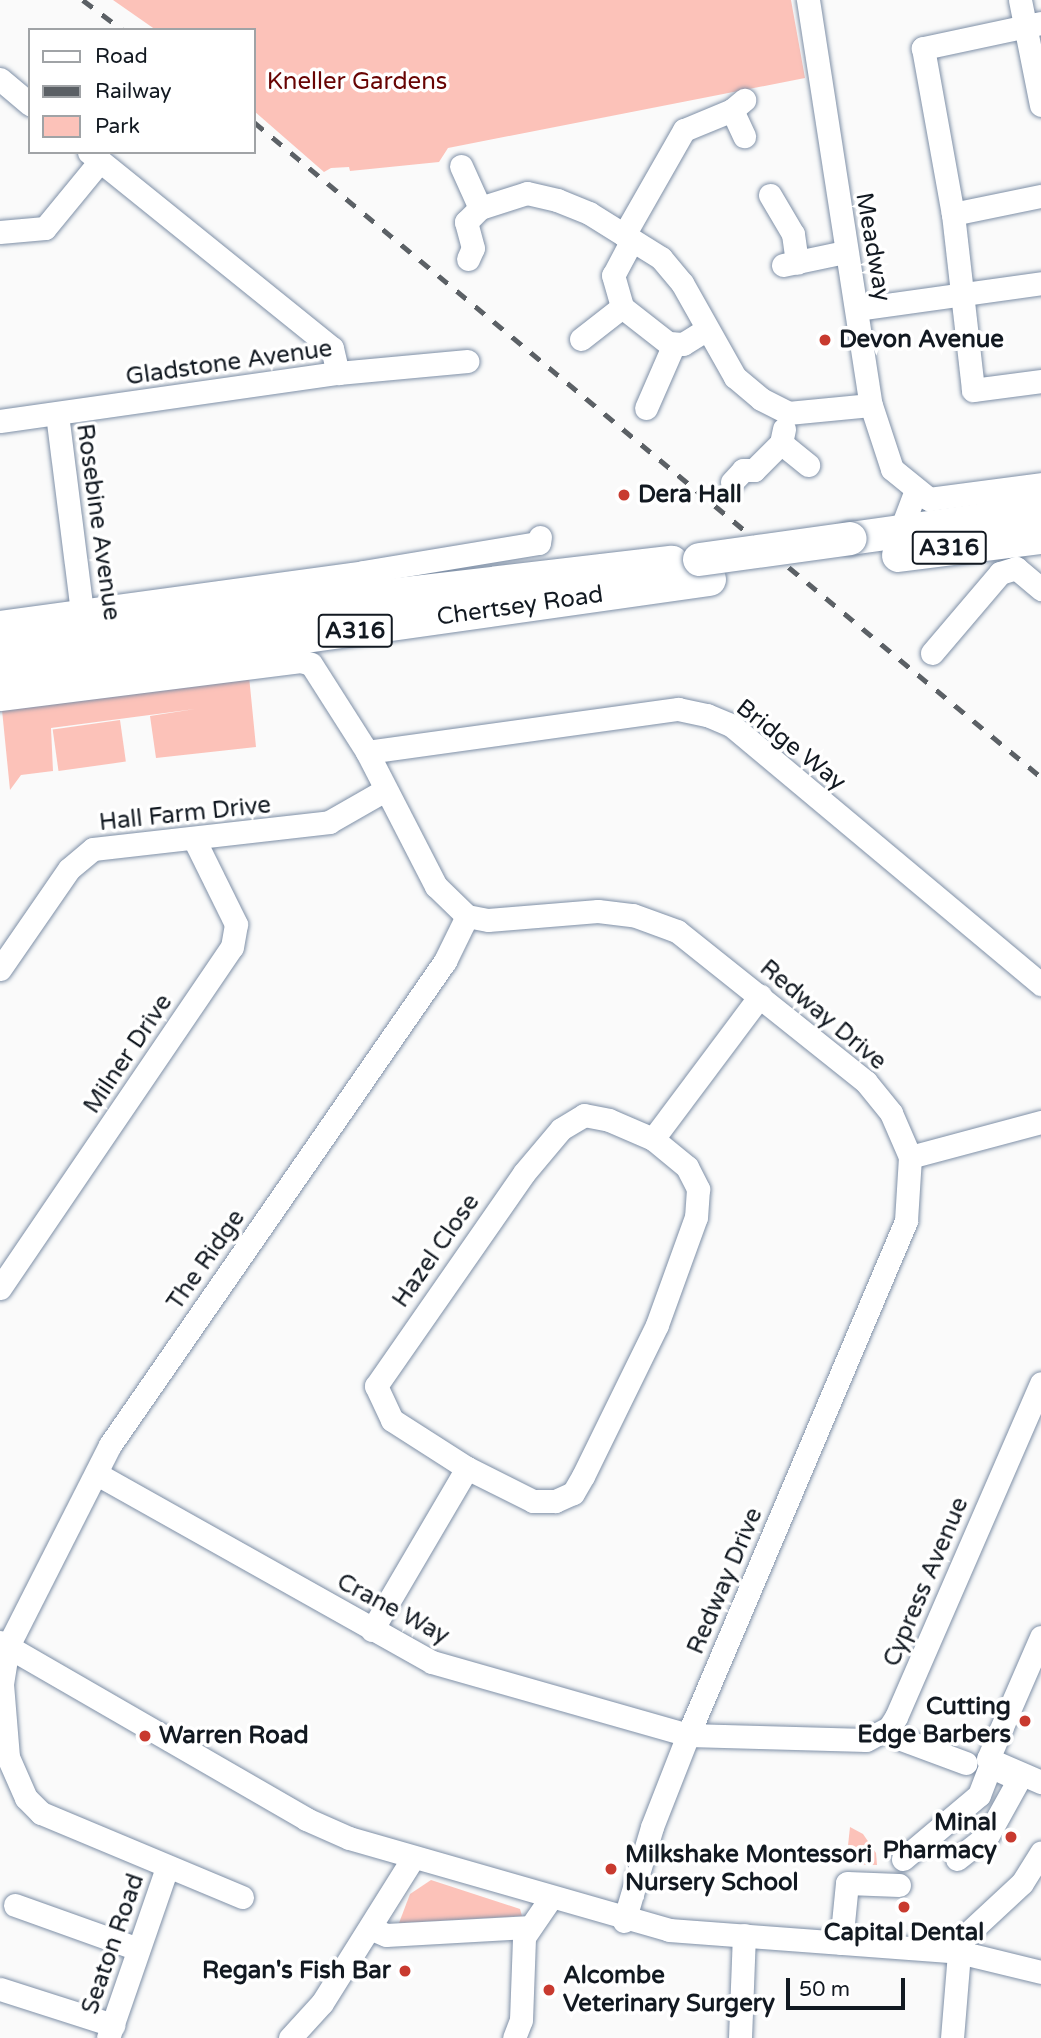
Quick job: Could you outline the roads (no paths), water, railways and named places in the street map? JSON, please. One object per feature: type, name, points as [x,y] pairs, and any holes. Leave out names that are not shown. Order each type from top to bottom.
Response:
[{"type":"highway","name":"Chertsey Road","points":[[853,549],[900,532],[1041,511]]},
{"type":"highway","name":"Chertsey Road","points":[[0,679],[704,569],[853,549],[1041,537]]},
{"type":"highway","name":"Chertsey Road","points":[[0,648],[84,623],[704,569]]},
{"type":"street","name":"Meadway","points":[[808,0],[845,253],[857,309],[871,405],[892,469],[916,490]]},
{"type":"street","points":[[1020,0],[1033,25],[1041,105]]},
{"type":"street","points":[[1033,25],[923,48],[953,214],[973,390],[1041,381]]},
{"type":"street","points":[[0,79],[28,102]]},
{"type":"street","points":[[705,330],[683,344],[674,344],[622,307],[613,275],[628,238],[684,130],[738,105],[744,136]]},
{"type":"street","points":[[0,232],[46,228],[94,157],[332,348],[338,373]]},
{"type":"street","points":[[463,174],[480,208]]},
{"type":"street","points":[[468,259],[473,248],[466,222],[480,208],[527,193],[557,200],[661,258],[682,283],[705,330],[734,377],[761,399],[788,413],[871,405]]},
{"type":"street","points":[[770,195],[793,234],[790,264],[845,253]]},
{"type":"street","points":[[953,214],[1041,196]]},
{"type":"street","points":[[857,309],[1041,283]]},
{"type":"street","points":[[581,339],[622,307]]},
{"type":"street","points":[[646,408],[674,344]]},
{"type":"street","name":"Gladstone Avenue","points":[[0,421],[338,373],[467,361]]},
{"type":"street","points":[[732,482],[743,470],[754,470],[773,450],[788,413]]},
{"type":"street","name":"Rosebine Avenue","points":[[57,414],[84,623]]},
{"type":"street","points":[[773,450],[808,465]]},
{"type":"street","points":[[900,532],[916,490],[929,499],[1041,484]]},
{"type":"street","points":[[0,622],[84,623],[539,543],[540,537]]},
{"type":"street","points":[[932,653],[1000,573],[1016,568],[1041,589]]},
{"type":"street","points":[[0,699],[300,661],[311,664],[367,752],[436,886],[467,916]]},
{"type":"street","name":"Bridge Way","points":[[367,752],[678,709],[707,715],[731,725],[1041,984]]},
{"type":"street","name":"Hall Farm Drive","points":[[0,969],[83,855],[93,849],[329,822],[385,790]]},
{"type":"street","name":"Milner Drive","points":[[0,1288],[232,947],[236,924],[194,839]]},
{"type":"street","name":"Redway Drive","points":[[467,916],[488,920],[598,911],[633,915],[677,931],[866,1082],[891,1113],[910,1157],[906,1221],[688,1735],[652,1827],[624,1921]]},
{"type":"street","name":"The Ridge","points":[[242,1897],[167,1868],[41,1813],[26,1798],[8,1756],[2,1684],[4,1644],[97,1474],[110,1445],[445,961],[467,916]]},
{"type":"street","points":[[653,1139],[760,996]]},
{"type":"street","name":"Hazel Close","points":[[584,1115],[609,1120],[653,1139],[687,1167],[698,1189],[696,1217],[657,1325],[573,1493],[555,1501],[533,1501],[467,1468],[392,1420],[376,1386],[455,1267],[561,1129],[584,1115]]},
{"type":"street","points":[[910,1157],[1041,1122]]},
{"type":"street","name":"Cypress Avenue","points":[[889,1728],[1041,1383]]},
{"type":"street","points":[[372,1630],[467,1468]]},
{"type":"street","name":"Crane Way","points":[[97,1474],[432,1662],[688,1735]]},
{"type":"street","points":[[1041,1637],[988,1759],[1030,1780],[1041,1789]]},
{"type":"street","points":[[4,1644],[306,1819],[413,1858],[624,1921],[669,1930],[959,1952],[1041,1972]]},
{"type":"street","points":[[688,1735],[840,1743],[866,1740],[889,1728],[901,1739],[966,1763]]},
{"type":"street","points":[[903,1859],[979,1795],[990,1766],[1030,1780]]},
{"type":"street","points":[[957,1859],[988,1835],[1030,1780]]},
{"type":"street","points":[[952,2038],[959,1952],[971,1927],[1022,1883],[1041,1853]]},
{"type":"street","points":[[290,2038],[322,2003],[372,1929],[413,1858]]},
{"type":"street","name":"Seaton Road","points":[[110,2031],[167,1868]]},
{"type":"street","points":[[841,1942],[847,1883],[899,1885]]},
{"type":"street","points":[[514,2038],[521,2020],[527,1927],[550,1899]]},
{"type":"street","points":[[15,1905],[138,1949]]},
{"type":"street","points":[[372,1929],[386,1935],[527,1927]]},
{"type":"street","points":[[740,2038],[744,1935]]},
{"type":"street","points":[[0,1989],[110,2031]]},
{"type":"railway","points":[[83,0],[120,28]]},
{"type":"railway","points":[[256,124],[1041,777]]},
{"type":"place","name":"Devon Avenue","points":[[825,340]]},
{"type":"place","name":"Dera Hall","points":[[624,495]]},
{"type":"place","name":"Cutting Edge Barbers","points":[[1025,1721]]},
{"type":"place","name":"Warren Road","points":[[145,1736]]},
{"type":"place","name":"Minal Pharmacy","points":[[1011,1837]]},
{"type":"place","name":"Milkshake Montessori Nursery School","points":[[611,1869]]},
{"type":"place","name":"Capital Dental","points":[[904,1907]]},
{"type":"place","name":"Regan's Fish Bar","points":[[405,1971]]},
{"type":"place","name":"Alcombe Veterinary Surgery","points":[[549,1990]]},
{"type":"park label","name":"Kneller Gardens","points":[[357,82]]}]
